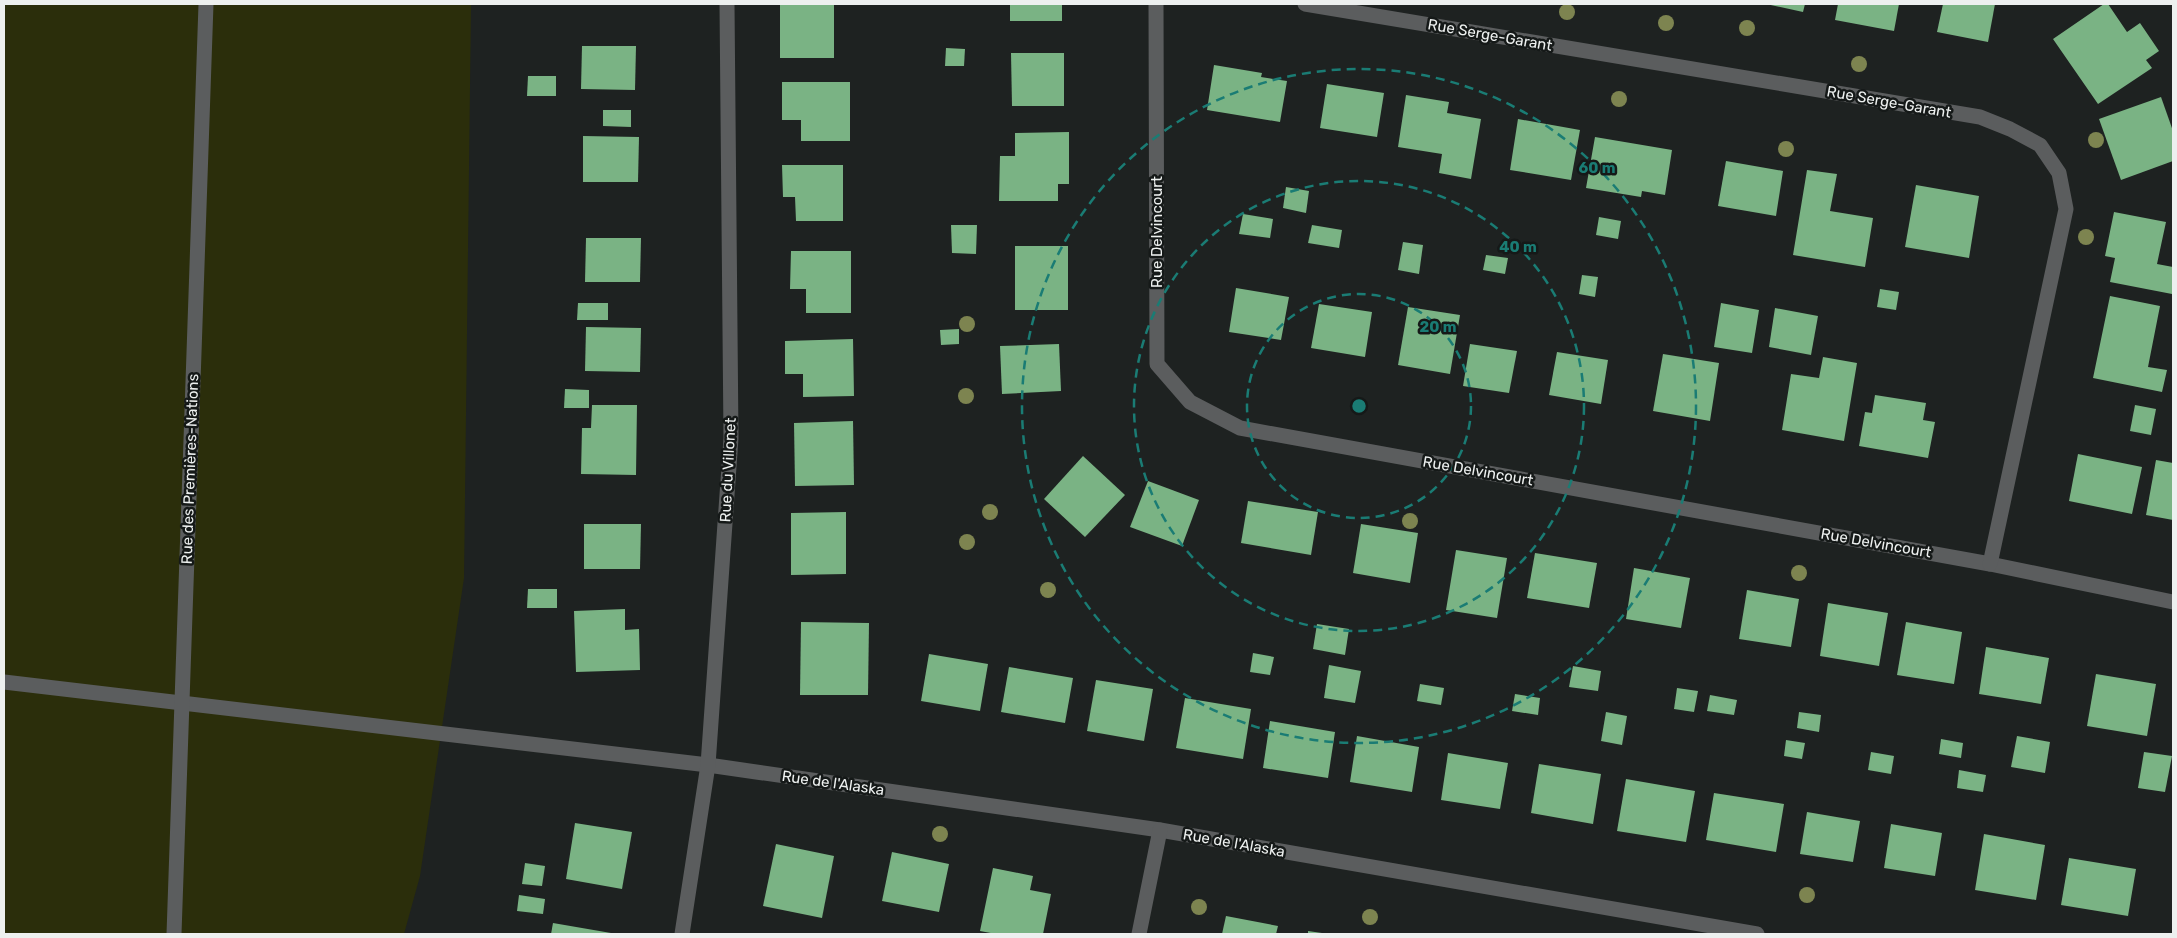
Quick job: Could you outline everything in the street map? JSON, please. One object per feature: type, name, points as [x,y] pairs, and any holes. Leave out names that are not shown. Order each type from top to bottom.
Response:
[{"type":"street","name":"Rue des Premières-Nations","points":[[174,934],[206,4]]},
{"type":"street","name":"Rue du Villonet","points":[[682,934],[708,765],[732,438],[727,4]]},
{"type":"street","name":"Rue Delvincourt","points":[[1156,4],[1157,364],[1190,402],[1240,428],[1990,564],[2173,602]]},
{"type":"street","name":"Rue Serge-Garant","points":[[1305,4],[1980,117],[2010,129],[2040,145],[2059,173],[2066,209],[1990,564]]},
{"type":"street","name":"Rue de l'Alaska","points":[[4,682],[708,765],[1160,830],[1757,934]]},
{"type":"street","points":[[1139,934],[1160,830]]},
{"type":"green space","points":[[4,4],[471,4],[464,578],[420,876],[404,934],[4,934]]},
{"type":"building","points":[[780,4],[834,4],[834,58],[780,58]]},
{"type":"building","points":[[1010,4],[1062,4],[1062,21],[1010,21]]},
{"type":"building","points":[[1766,4],[1805,4],[1803,12]]},
{"type":"building","points":[[1838,4],[1899,4],[1894,31],[1835,20]]},
{"type":"building","points":[[1943,4],[1995,4],[1988,42],[1937,32]]},
{"type":"building","points":[[2104,4],[2108,4],[2127,32],[2140,23],[2159,51],[2146,60],[2152,68],[2098,104],[2053,39]]},
{"type":"building","points":[[582,46],[636,46],[635,90],[581,89]]},
{"type":"building","points":[[946,48],[965,49],[964,66],[945,66]]},
{"type":"building","points":[[1011,53],[1064,53],[1064,106],[1012,106]]},
{"type":"building","points":[[1214,65],[1262,73],[1261,77],[1287,81],[1280,122],[1207,110]]},
{"type":"building","points":[[528,76],[556,76],[556,96],[527,96]]},
{"type":"building","points":[[782,82],[850,82],[850,141],[801,141],[801,120],[782,120]]},
{"type":"building","points":[[1327,84],[1384,93],[1377,137],[1320,128]]},
{"type":"building","points":[[1406,95],[1449,102],[1447,113],[1481,119],[1471,179],[1439,173],[1442,154],[1398,147]]},
{"type":"building","points":[[2161,97],[2173,131],[2173,161],[2121,180],[2099,119]]},
{"type":"building","points":[[603,110],[631,110],[631,127],[603,126]]},
{"type":"building","points":[[1518,119],[1580,130],[1571,180],[1510,170]]},
{"type":"building","points":[[1069,132],[1069,184],[1058,184],[1058,201],[999,201],[1000,156],[1015,156],[1015,133]]},
{"type":"building","points":[[583,136],[639,137],[638,182],[583,182]]},
{"type":"building","points":[[1595,137],[1672,150],[1665,195],[1642,191],[1641,197],[1586,188]]},
{"type":"building","points":[[1726,161],[1783,171],[1776,216],[1718,206]]},
{"type":"building","points":[[782,165],[843,165],[843,221],[796,221],[795,197],[783,197]]},
{"type":"building","points":[[1807,170],[1837,174],[1830,211],[1873,218],[1865,267],[1793,255]]},
{"type":"building","points":[[1916,185],[1979,196],[1969,258],[1905,247]]},
{"type":"building","points":[[1286,187],[1309,191],[1306,213],[1283,208]]},
{"type":"building","points":[[2114,212],[2166,222],[2157,264],[2173,267],[2172,294],[2110,282],[2115,258],[2105,256]]},
{"type":"building","points":[[1243,214],[1273,219],[1270,238],[1239,234]]},
{"type":"building","points":[[1599,217],[1621,221],[1618,239],[1596,235]]},
{"type":"building","points":[[951,225],[977,225],[976,254],[952,253]]},
{"type":"building","points":[[1312,225],[1342,230],[1339,248],[1308,243]]},
{"type":"building","points":[[586,238],[641,238],[640,282],[585,282]]},
{"type":"building","points":[[1403,242],[1423,245],[1419,274],[1398,270]]},
{"type":"building","points":[[1015,246],[1068,246],[1068,310],[1015,310]]},
{"type":"building","points":[[791,251],[851,251],[851,313],[806,313],[806,289],[790,289]]},
{"type":"building","points":[[1486,255],[1508,258],[1505,274],[1483,270]]},
{"type":"building","points":[[1582,275],[1598,277],[1595,297],[1579,294]]},
{"type":"building","points":[[1236,288],[1289,297],[1281,340],[1229,332]]},
{"type":"building","points":[[1880,289],[1899,292],[1896,310],[1877,307]]},
{"type":"building","points":[[2110,296],[2160,306],[2148,367],[2167,370],[2162,392],[2093,378]]},
{"type":"building","points":[[578,303],[608,303],[608,320],[577,320]]},
{"type":"building","points":[[1721,303],[1759,310],[1752,353],[1714,347]]},
{"type":"building","points":[[1319,304],[1372,312],[1365,357],[1311,348]]},
{"type":"building","points":[[1408,307],[1460,315],[1450,374],[1398,365]]},
{"type":"building","points":[[1775,308],[1818,316],[1811,355],[1769,347]]},
{"type":"building","points":[[586,327],[641,328],[640,372],[585,371]]},
{"type":"building","points":[[959,329],[959,344],[941,345],[940,330]]},
{"type":"building","points":[[853,339],[854,396],[803,397],[803,374],[785,374],[785,341]]},
{"type":"building","points":[[1059,344],[1061,391],[1002,394],[1000,346]]},
{"type":"building","points":[[1470,344],[1517,351],[1509,393],[1463,386]]},
{"type":"building","points":[[1557,352],[1608,360],[1601,404],[1549,395]]},
{"type":"building","points":[[1663,354],[1719,363],[1710,421],[1653,411]]},
{"type":"building","points":[[1823,357],[1857,363],[1844,441],[1782,430],[1791,374],[1819,378]]},
{"type":"building","points":[[565,389],[589,390],[589,408],[564,408]]},
{"type":"building","points":[[1875,395],[1926,403],[1923,420],[1935,422],[1928,458],[1859,446],[1865,412],[1872,413]]},
{"type":"building","points":[[592,405],[637,405],[636,475],[581,474],[582,428],[591,428]]},
{"type":"building","points":[[2135,405],[2156,409],[2151,435],[2130,431]]},
{"type":"building","points":[[853,421],[854,485],[795,486],[794,423]]},
{"type":"building","points":[[2078,454],[2142,467],[2132,514],[2069,501]]},
{"type":"building","points":[[1083,456],[1125,495],[1085,537],[1044,499]]},
{"type":"building","points":[[2156,460],[2173,463],[2173,520],[2146,515]]},
{"type":"building","points":[[1148,481],[1199,500],[1182,546],[1130,527]]},
{"type":"building","points":[[1248,501],[1318,512],[1311,555],[1241,543]]},
{"type":"building","points":[[846,512],[846,574],[791,575],[791,513]]},
{"type":"building","points":[[584,524],[641,524],[640,569],[584,569]]},
{"type":"building","points":[[1361,524],[1418,533],[1410,583],[1353,573]]},
{"type":"building","points":[[1456,550],[1507,558],[1497,618],[1446,610]]},
{"type":"building","points":[[1535,553],[1597,563],[1589,608],[1527,598]]},
{"type":"building","points":[[1634,568],[1690,578],[1681,628],[1626,619]]},
{"type":"building","points":[[528,589],[557,589],[557,608],[527,608]]},
{"type":"building","points":[[1747,590],[1799,599],[1791,647],[1739,639]]},
{"type":"building","points":[[1828,603],[1888,613],[1879,666],[1820,656]]},
{"type":"building","points":[[625,609],[625,630],[639,629],[640,670],[576,672],[574,611]]},
{"type":"building","points":[[801,622],[869,623],[868,695],[800,695]]},
{"type":"building","points":[[1906,622],[1962,632],[1954,684],[1897,675]]},
{"type":"building","points":[[1317,624],[1349,629],[1345,655],[1313,649]]},
{"type":"building","points":[[1986,647],[2049,658],[2041,704],[1979,694]]},
{"type":"building","points":[[1253,653],[1274,657],[1270,675],[1250,672]]},
{"type":"building","points":[[929,654],[988,664],[980,711],[921,701]]},
{"type":"building","points":[[1329,665],[1361,671],[1355,703],[1324,698]]},
{"type":"building","points":[[1573,666],[1601,671],[1598,691],[1569,687]]},
{"type":"building","points":[[1009,667],[1073,678],[1065,723],[1001,712]]},
{"type":"building","points":[[2096,674],[2156,684],[2147,736],[2087,726]]},
{"type":"building","points":[[1096,680],[1153,689],[1144,741],[1087,731]]},
{"type":"building","points":[[1420,684],[1444,688],[1441,705],[1417,701]]},
{"type":"building","points":[[1677,688],[1698,691],[1694,712],[1674,709]]},
{"type":"building","points":[[1515,694],[1540,698],[1538,715],[1512,711]]},
{"type":"building","points":[[1710,695],[1737,700],[1734,715],[1707,711]]},
{"type":"building","points":[[1185,698],[1251,709],[1243,759],[1176,748]]},
{"type":"building","points":[[1606,712],[1627,716],[1622,745],[1601,741]]},
{"type":"building","points":[[1799,712],[1821,715],[1819,732],[1797,728]]},
{"type":"building","points":[[1270,721],[1335,732],[1328,778],[1263,768]]},
{"type":"building","points":[[1357,736],[1419,747],[1412,792],[1350,782]]},
{"type":"building","points":[[2017,736],[2050,742],[2045,773],[2011,767]]},
{"type":"building","points":[[1941,739],[1963,743],[1961,758],[1939,754]]},
{"type":"building","points":[[1786,740],[1805,743],[1802,759],[1784,756]]},
{"type":"building","points":[[1871,752],[1894,756],[1891,774],[1868,770]]},
{"type":"building","points":[[2144,752],[2172,756],[2165,792],[2138,788]]},
{"type":"building","points":[[1448,753],[1508,763],[1500,809],[1441,800]]},
{"type":"building","points":[[1539,764],[1601,774],[1593,824],[1531,813]]},
{"type":"building","points":[[1959,770],[1986,775],[1983,792],[1957,788]]},
{"type":"building","points":[[1626,779],[1695,791],[1686,842],[1617,831]]},
{"type":"building","points":[[1714,793],[1784,804],[1776,852],[1706,840]]},
{"type":"building","points":[[1807,812],[1860,821],[1853,862],[1800,854]]},
{"type":"building","points":[[575,823],[632,832],[622,889],[566,879]]},
{"type":"building","points":[[1891,824],[1942,833],[1935,876],[1884,868]]},
{"type":"building","points":[[1984,834],[2045,845],[2036,900],[1975,890]]},
{"type":"building","points":[[776,844],[834,856],[822,918],[763,906]]},
{"type":"building","points":[[892,852],[949,864],[939,912],[882,901]]},
{"type":"building","points":[[2069,858],[2136,869],[2128,916],[2061,905]]},
{"type":"building","points":[[525,863],[545,866],[542,886],[522,884]]},
{"type":"building","points":[[993,868],[1033,876],[1030,890],[1051,894],[1043,934],[996,934],[980,931]]},
{"type":"building","points":[[519,895],[545,899],[543,914],[517,911]]},
{"type":"building","points":[[1226,916],[1278,926],[1276,934],[1222,934]]},
{"type":"building","points":[[553,923],[611,933],[611,934],[551,934]]},
{"type":"building","points":[[1308,931],[1322,933],[1308,934]]}]
